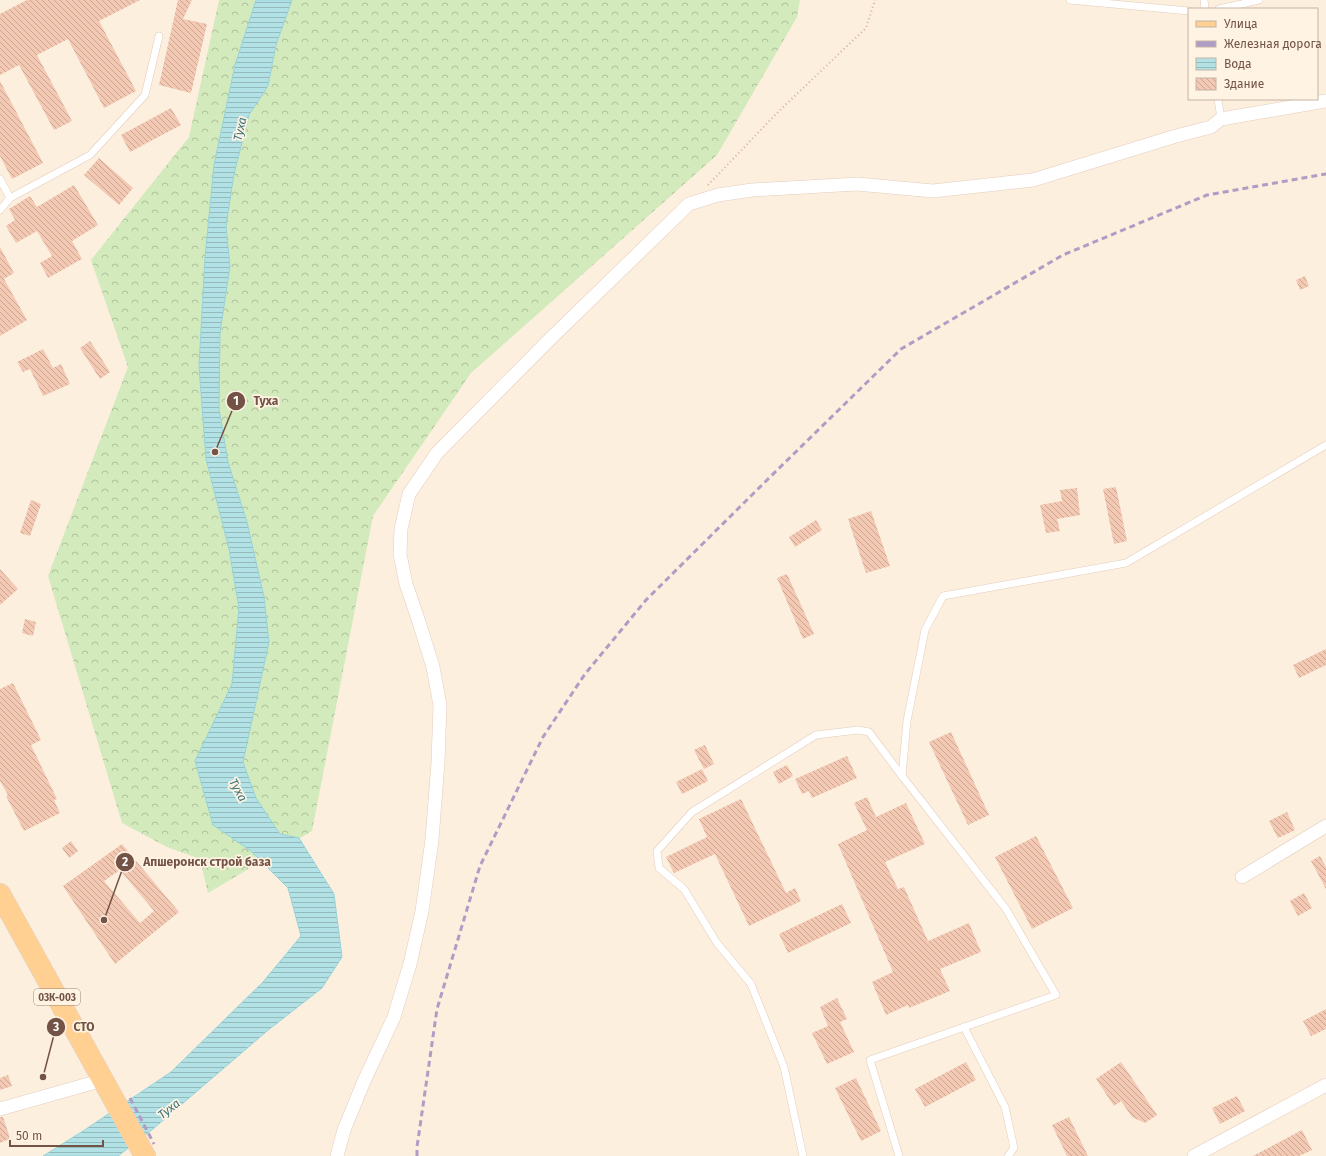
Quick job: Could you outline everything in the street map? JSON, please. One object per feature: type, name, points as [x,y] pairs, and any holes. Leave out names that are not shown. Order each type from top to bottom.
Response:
[{"type":"main road","name":"03К-003","points":[[0,894],[145,1156]]},
{"type":"street","points":[[337,1156],[344,1130],[364,1081],[394,1017],[410,964],[422,911],[432,840],[438,762],[440,705],[433,667],[406,584],[400,554],[401,529],[409,494],[437,453],[549,340],[689,204],[718,195],[752,190],[857,184],[933,191],[1033,180],[1176,136],[1211,127],[1221,119],[1326,101]]},
{"type":"street","points":[[1242,877],[1326,826]]},
{"type":"street","points":[[0,1109],[103,1080]]},
{"type":"street","points":[[1194,1156],[1326,1085]]},
{"type":"lane","points":[[1070,0],[1188,11]]},
{"type":"lane","points":[[1223,8],[1259,0]]},
{"type":"lane","points":[[0,210],[10,198],[90,155],[145,95],[159,36]]},
{"type":"lane","points":[[1218,100],[1221,119]]},
{"type":"lane","points":[[0,179],[10,198]]},
{"type":"lane","points":[[902,776],[907,721],[925,630],[943,596],[1126,564],[1326,445]]},
{"type":"lane","points":[[803,1156],[784,1067],[751,984],[717,943],[684,889],[659,868],[658,851],[692,812],[816,736],[858,730],[869,732],[1006,909],[1056,995],[870,1060],[899,1156]]},
{"type":"lane","points":[[964,1027],[1005,1107],[1014,1148],[1008,1156]]},
{"type":"path","points":[[689,204],[778,112],[866,28],[875,0]]},
{"type":"green space","points":[[219,0],[800,0],[797,17],[717,155],[471,373],[373,516],[312,831],[208,893],[200,859],[167,847],[122,823],[48,576],[128,367],[91,260],[189,137]]},
{"type":"water","points":[[256,0],[292,0],[276,45],[268,86],[249,115],[234,174],[226,226],[230,266],[220,333],[219,409],[228,462],[247,522],[264,597],[269,642],[243,762],[256,798],[280,834],[299,838],[334,894],[342,957],[322,988],[267,1031],[153,1129],[118,1156],[43,1156],[171,1072],[263,982],[301,936],[288,888],[251,851],[213,825],[195,761],[232,684],[239,608],[229,549],[206,459],[199,366],[205,257],[214,165],[235,65]]},
{"type":"building","points":[[27,0],[140,0],[99,21],[136,91],[104,108],[68,39],[37,55],[72,121],[54,130],[19,65],[0,75],[0,14]]},
{"type":"building","points":[[178,0],[192,0],[183,19],[207,24],[191,93],[159,85]]},
{"type":"building","points":[[0,81],[43,163],[12,179],[0,156]]},
{"type":"building","points":[[171,108],[181,125],[130,152],[121,135]]},
{"type":"building","points":[[99,158],[133,188],[119,205],[84,175]]},
{"type":"building","points":[[74,185],[98,225],[72,241],[82,259],[48,278],[40,263],[52,256],[37,231],[16,243],[6,226],[15,220],[9,209],[30,196],[37,207]]},
{"type":"building","points":[[0,247],[14,273],[4,279],[27,320],[0,336]]},
{"type":"building","points":[[1305,276],[1309,286],[1300,290],[1296,280]]},
{"type":"building","points":[[90,341],[110,372],[100,379],[80,348]]},
{"type":"building","points":[[43,349],[53,368],[61,364],[70,384],[43,396],[30,369],[23,372],[17,362]]},
{"type":"building","points":[[1116,487],[1127,541],[1114,544],[1103,489]]},
{"type":"building","points":[[1077,488],[1080,515],[1057,519],[1060,531],[1046,533],[1040,505],[1062,501],[1060,490]]},
{"type":"building","points":[[31,500],[41,504],[30,536],[20,533]]},
{"type":"building","points":[[871,511],[890,566],[866,573],[848,519]]},
{"type":"building","points":[[816,520],[822,530],[795,547],[789,537]]},
{"type":"building","points":[[0,569],[18,589],[0,605]]},
{"type":"building","points":[[787,574],[814,634],[803,639],[777,578]]},
{"type":"building","points":[[25,619],[36,622],[33,636],[22,633]]},
{"type":"building","points":[[1326,649],[1326,665],[1299,678],[1293,665]]},
{"type":"building","points":[[13,683],[41,740],[31,745],[57,799],[54,800],[60,813],[24,831],[0,781],[0,689]]},
{"type":"building","points":[[951,732],[989,815],[968,825],[929,742]]},
{"type":"building","points":[[705,745],[714,764],[704,769],[694,750]]},
{"type":"building","points":[[847,756],[857,778],[812,798],[809,791],[802,794],[795,779]]},
{"type":"building","points":[[787,765],[793,776],[779,784],[773,772]]},
{"type":"building","points":[[702,769],[708,781],[682,794],[676,782]]},
{"type":"building","points":[[867,797],[876,817],[906,803],[925,844],[885,862],[898,889],[904,887],[928,941],[969,923],[981,952],[940,969],[950,991],[909,1008],[908,1005],[886,1015],[872,982],[893,972],[838,844],[867,830],[854,803]]},
{"type":"building","points":[[741,799],[786,893],[795,888],[801,901],[749,926],[715,854],[674,873],[666,857],[707,837],[699,819]]},
{"type":"building","points":[[1287,812],[1295,830],[1278,838],[1269,821]]},
{"type":"building","points":[[1036,836],[1073,908],[1032,929],[995,857]]},
{"type":"building","points":[[71,841],[78,851],[69,858],[62,848]]},
{"type":"building","points":[[122,844],[179,912],[115,964],[63,886]],"holes":[[[120,870],[154,911],[140,923],[104,881]]]},
{"type":"building","points":[[1320,856],[1326,867],[1326,889],[1311,861]]},
{"type":"building","points":[[1304,893],[1312,908],[1298,916],[1290,901]]},
{"type":"building","points":[[842,904],[851,923],[788,953],[779,934]]},
{"type":"building","points":[[837,998],[847,1019],[840,1022],[854,1052],[827,1064],[812,1033],[828,1026],[820,1007]]},
{"type":"building","points":[[1326,1009],[1326,1029],[1311,1036],[1303,1021]]},
{"type":"building","points":[[966,1062],[976,1080],[925,1107],[915,1089]]},
{"type":"building","points":[[1121,1062],[1157,1115],[1145,1123],[1132,1117],[1121,1101],[1114,1106],[1096,1079]]},
{"type":"building","points":[[8,1075],[12,1086],[0,1090],[0,1078]]},
{"type":"building","points":[[856,1078],[881,1131],[861,1141],[835,1088]]},
{"type":"building","points":[[1237,1096],[1245,1111],[1220,1124],[1212,1108]]},
{"type":"building","points":[[0,1117],[3,1117],[9,1139],[0,1143]]},
{"type":"building","points":[[1069,1117],[1088,1156],[1067,1156],[1052,1125]]},
{"type":"building","points":[[1302,1130],[1312,1150],[1299,1156],[1253,1156]]},
{"type":"railway","points":[[417,1156],[417,1147],[437,1009],[480,866],[543,737],[585,674],[646,600],[901,349],[1063,255],[1207,195],[1326,174]]},
{"type":"railway","points":[[130,1098],[154,1144]]},
{"type":"place","name":"Туха","points":[[215,452]]},
{"type":"place","name":"Апшеронск строй база","points":[[104,920]]},
{"type":"place","name":"СТО","points":[[43,1077]]}]
